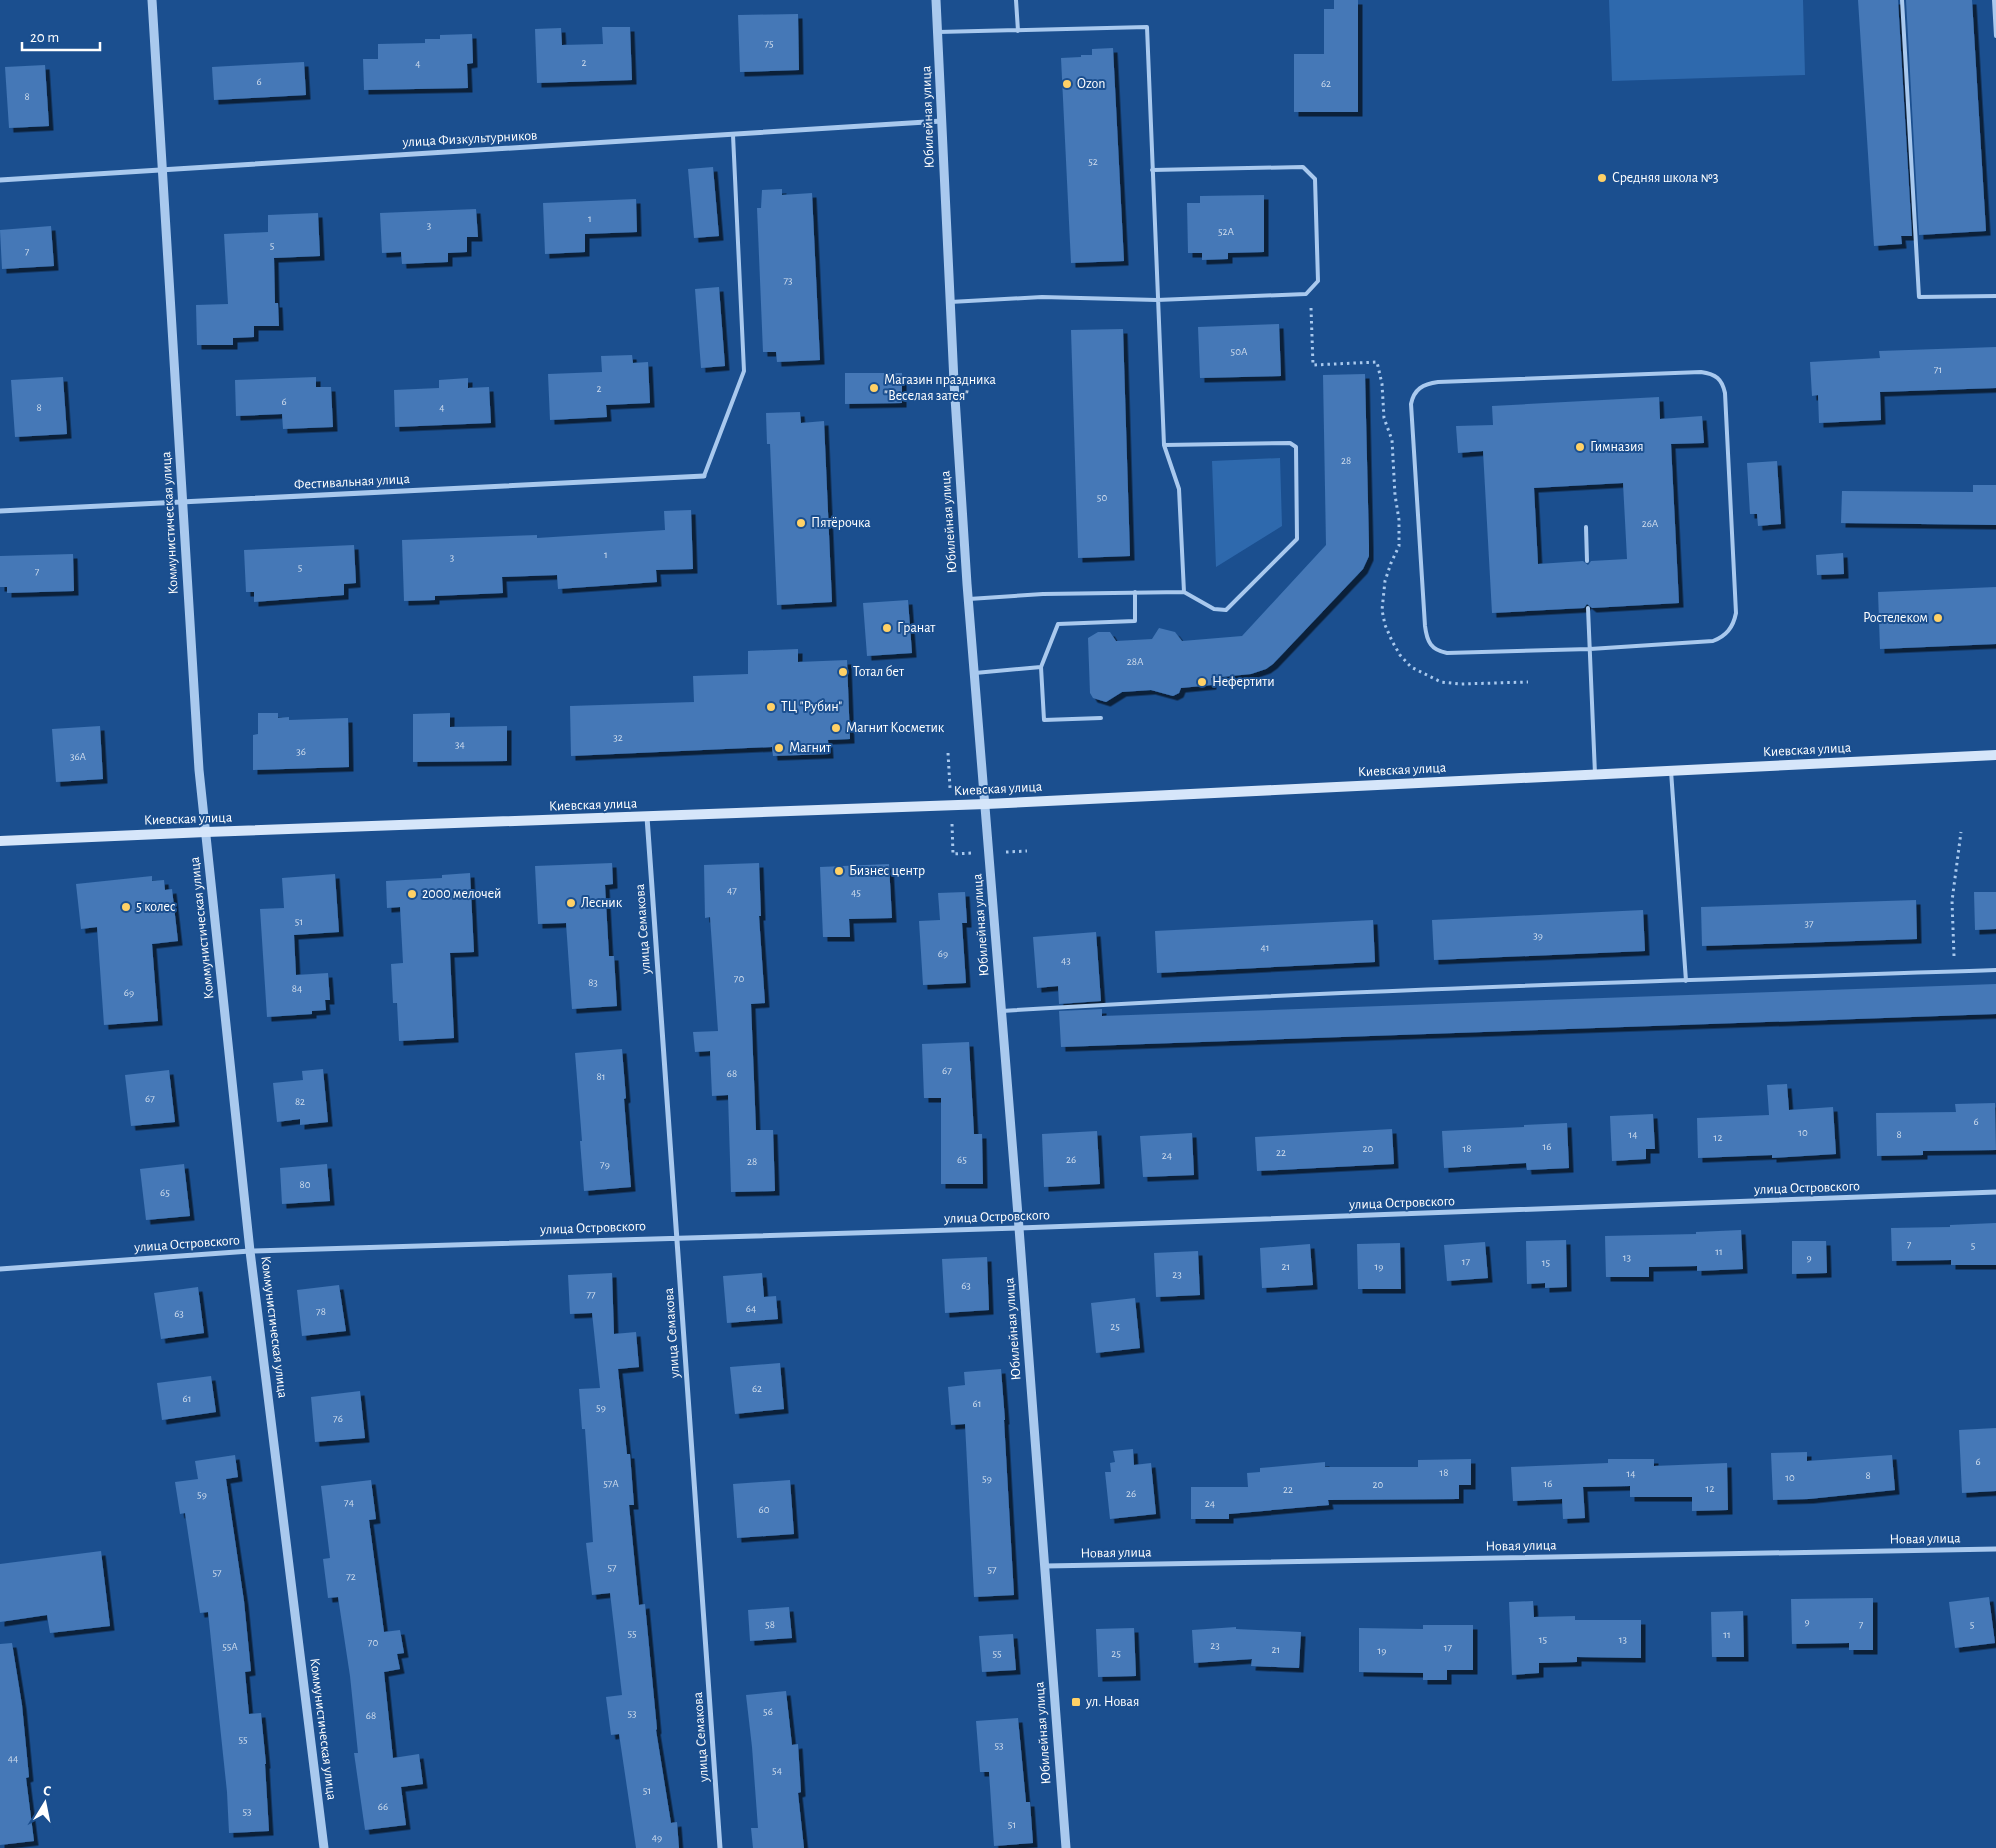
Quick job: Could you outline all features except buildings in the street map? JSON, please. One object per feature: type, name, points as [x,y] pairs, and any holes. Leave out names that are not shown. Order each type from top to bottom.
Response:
[{"type":"main road","name":"Киевская улица","points":[[0,841],[986,804],[1996,755]]},
{"type":"street","name":"Коммунистическая улица","points":[[152,0],[164,169],[196,726],[250,1251],[324,1848]]},
{"type":"street","name":"Юбилейная улица","points":[[936,0],[950,302],[974,673],[986,804],[1066,1848]]},
{"type":"street","name":"улица Физкультурников","points":[[0,180],[942,121]]},
{"type":"street","name":"Фестивальная улица","points":[[0,510],[704,476]]},
{"type":"street","name":"улица Семакова","points":[[646,817],[720,1848]]},
{"type":"street","name":"улица Островского","points":[[0,1269],[250,1251],[1019,1228],[1996,1192]]},
{"type":"street","name":"Новая улица","points":[[1045,1566],[1996,1548]]},
{"type":"lane","points":[[1016,0],[1018,31]]},
{"type":"lane","points":[[1902,0],[1919,297],[1996,296]]},
{"type":"lane","points":[[1994,0],[1996,36]]},
{"type":"lane","points":[[938,32],[1147,27],[1164,445],[1179,489],[1184,592]]},
{"type":"lane","points":[[704,476],[744,370],[733,135]]},
{"type":"lane","points":[[950,302],[1042,297],[1158,300],[1306,294],[1318,281],[1315,179],[1303,167],[1152,170]]},
{"type":"lane","points":[[1701,372],[1712,374],[1719,378],[1723,384],[1736,614],[1734,621],[1722,638],[1713,642],[1590,649],[1447,653],[1438,651],[1430,645],[1426,638],[1425,626],[1411,404],[1418,388],[1438,382],[1701,372]]},
{"type":"lane","points":[[969,599],[1042,594],[1184,592],[1214,609],[1226,610],[1297,539],[1296,447],[1290,443],[1164,445]]},
{"type":"lane","points":[[1586,527],[1587,561]]},
{"type":"lane","points":[[1100,718],[1044,720],[1041,667],[1058,624],[1135,621],[1135,592]]},
{"type":"lane","points":[[1588,608],[1595,774]]},
{"type":"lane","points":[[974,673],[1041,667]]},
{"type":"lane","points":[[1671,771],[1686,981]]},
{"type":"lane","points":[[1002,1011],[1138,1002],[1996,970]]},
{"type":"path","points":[[1310,290],[1313,365],[1377,362],[1380,373],[1384,418],[1392,440],[1395,495],[1399,520],[1398,546],[1390,563],[1385,582],[1382,610],[1385,625],[1392,641],[1400,655],[1411,667],[1440,682],[1461,684],[1528,682]]},
{"type":"path","points":[[1954,971],[1952,901],[1961,832]]},
{"type":"shaded area","points":[[1609,0],[1803,0],[1805,75],[1612,81]]},
{"type":"shaded area","points":[[1280,458],[1282,526],[1216,567],[1212,461]]},
{"type":"place","name":"Ozon","points":[[1067,84]]},
{"type":"place","name":"Средняя школа №3","points":[[1602,178]]},
{"type":"place","name":"Магазин праздника \"Веселая затея\"","points":[[874,388]]},
{"type":"place","name":"Гимназия","points":[[1580,447]]},
{"type":"place","name":"Пятёрочка","points":[[801,523]]},
{"type":"place","name":"Ростелеком","points":[[1938,618]]},
{"type":"place","name":"Гранат","points":[[887,628]]},
{"type":"place","name":"Тотал бет","points":[[843,672]]},
{"type":"place","name":"Нефертити","points":[[1202,682]]},
{"type":"place","name":"ТЦ \"Рубин\"","points":[[771,707]]},
{"type":"place","name":"Магнит Косметик","points":[[836,728]]},
{"type":"place","name":"Магнит","points":[[779,748]]},
{"type":"place","name":"Бизнес центр","points":[[839,871]]},
{"type":"place","name":"2000 мелочей","points":[[412,894]]},
{"type":"place","name":"Лесник","points":[[571,903]]},
{"type":"place","name":"5 колес","points":[[126,907]]},
{"type":"place","name":"ул. Новая","points":[[1076,1702]]}]
